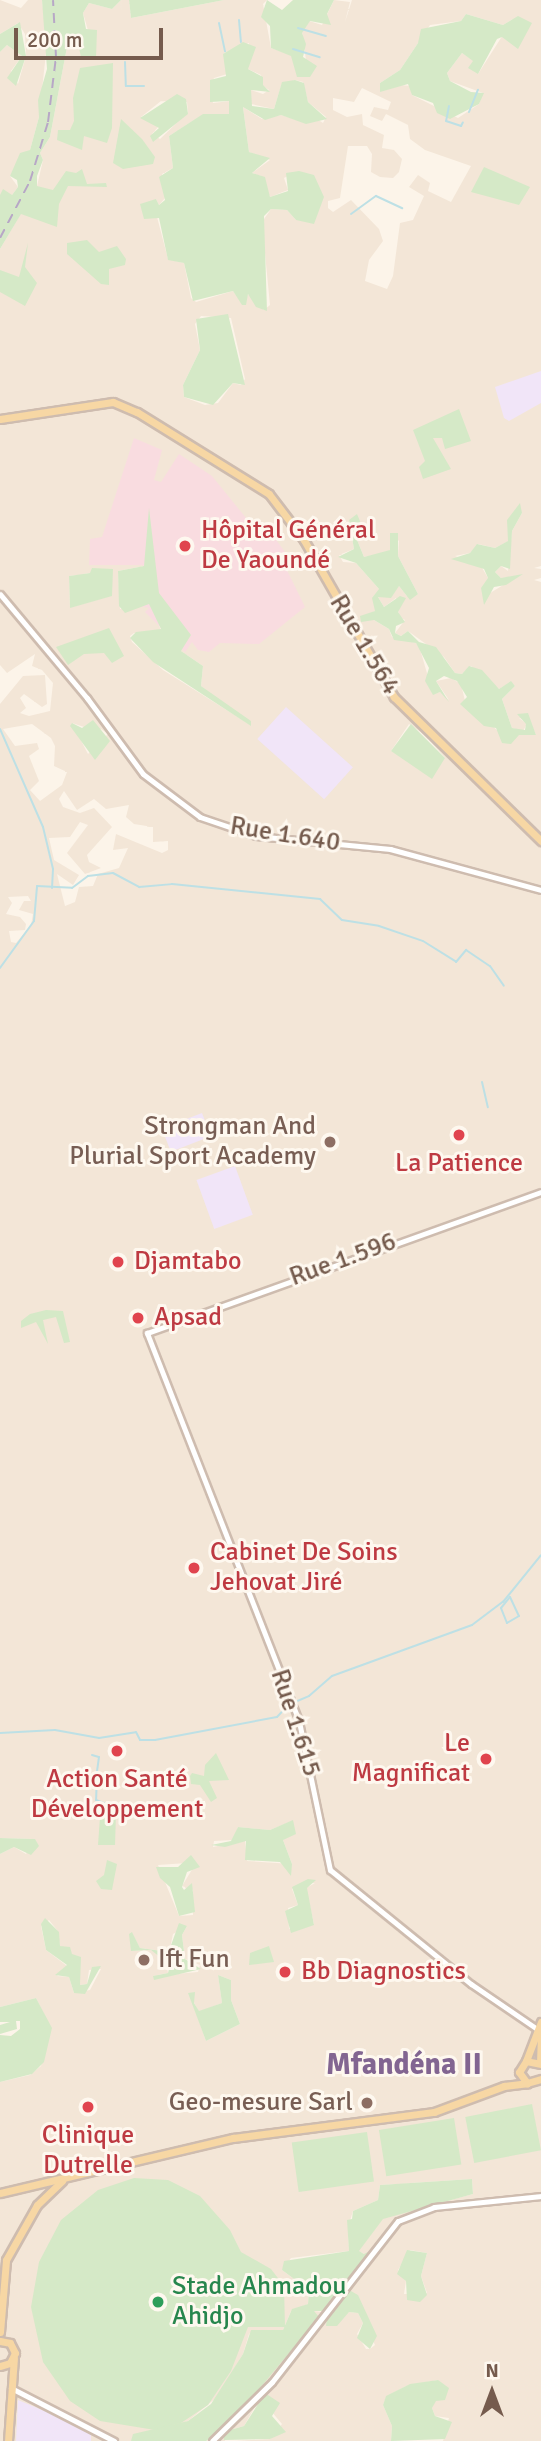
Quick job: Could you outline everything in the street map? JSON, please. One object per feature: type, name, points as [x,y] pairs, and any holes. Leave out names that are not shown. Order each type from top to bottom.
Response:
[{"type":"main road","name":"Rue 1.564","points":[[0,419],[113,402],[137,412],[269,494],[304,540],[394,696],[541,841]]},
{"type":"main road","points":[[504,2086],[519,2074],[540,2028]]},
{"type":"main road","points":[[526,2061],[541,2064],[540,2028]]},
{"type":"main road","points":[[519,2074],[534,2084]]},
{"type":"main road","points":[[0,2193],[233,2138],[434,2112],[504,2086],[534,2084],[541,2080]]},
{"type":"main road","points":[[0,2332],[4,2269],[16,2240],[37,2205],[65,2178]]},
{"type":"main road","points":[[2,2315],[14,2358],[8,2441]]},
{"type":"main road","points":[[0,2341],[12,2345]]},
{"type":"main road","points":[[11,2387],[1,2366],[14,2358]]},
{"type":"street","name":"Rue 1.640","points":[[0,594],[88,698],[143,774],[200,817],[256,836],[390,849],[541,890]]},
{"type":"street","name":"Rue 1.596","points":[[147,1333],[541,1192]]},
{"type":"street","name":"Rue 1.615","points":[[147,1333],[299,1721],[330,1870],[471,1984],[540,2028]]},
{"type":"street","points":[[212,2441],[272,2382],[398,2221],[434,2207],[541,2196]]},
{"type":"street","points":[[11,2387],[114,2441]]},
{"type":"shaded area","points":[[0,0],[21,8],[28,0],[42,0],[47,44],[39,117],[30,150],[10,176],[18,187],[12,195],[0,195],[0,52],[7,45],[22,56],[11,71],[18,84],[26,56],[25,34],[18,23],[0,34]]},
{"type":"shaded area","points":[[121,0],[129,0],[131,18],[224,0],[267,0],[263,4],[271,48],[306,60],[302,32],[309,21],[322,25],[334,0],[350,2],[345,22],[352,0],[541,0],[541,566],[534,568],[541,569],[541,578],[534,580],[541,582],[541,2441],[443,2441],[449,2418],[435,2416],[432,2408],[438,2380],[406,2386],[386,2397],[383,2405],[392,2426],[391,2441],[236,2441],[270,2439],[282,2424],[260,2398],[244,2426],[223,2432],[225,2441],[206,2441],[230,2424],[314,2311],[322,2312],[364,2254],[358,2251],[383,2218],[473,2194],[472,2179],[380,2185],[378,2200],[353,2211],[348,2227],[349,2251],[291,2258],[282,2270],[309,2290],[308,2304],[291,2311],[283,2330],[254,2330],[249,2334],[243,2354],[217,2397],[188,2421],[131,2441],[0,2441],[0,2082],[30,2075],[41,2066],[51,2028],[36,1998],[0,2007],[0,1854],[14,1847],[26,1854],[35,1839],[0,1838],[0,704],[23,676],[45,675],[47,704],[42,707],[24,694],[20,698],[26,708],[20,713],[29,716],[50,711],[53,683],[42,670],[32,666],[35,654],[7,673],[0,665],[0,249],[37,186],[43,160],[40,153],[50,137],[67,47],[79,48],[96,58],[83,13],[89,3],[112,9]],"holes":[[[466,14],[503,25],[513,19],[478,74],[474,61],[462,53],[447,73],[450,81],[483,93],[479,104],[458,118],[412,95],[411,86],[380,83],[400,70],[430,25],[461,21]],[[249,43],[248,69],[261,75],[263,86],[269,90],[263,94],[251,90],[251,104],[274,109],[281,86],[295,80],[303,82],[308,102],[326,117],[323,123],[317,119],[308,123],[281,115],[262,119],[243,107],[249,152],[270,160],[252,173],[261,176],[270,197],[288,190],[284,178],[294,173],[296,220],[287,210],[271,209],[262,222],[270,305],[264,310],[248,294],[243,305],[233,291],[196,302],[191,298],[184,263],[168,259],[157,217],[156,199],[159,205],[165,198],[162,174],[173,168],[169,136],[204,114],[229,114],[230,101],[213,103],[210,91],[214,78],[227,74],[224,53]],[[362,88],[391,102],[388,110],[374,107],[370,116],[382,121],[386,114],[408,125],[410,139],[425,150],[471,166],[451,202],[428,191],[430,183],[418,175],[409,187],[424,196],[413,220],[400,223],[393,276],[387,289],[365,281],[369,260],[383,241],[379,229],[351,200],[333,212],[328,208],[328,201],[340,198],[348,146],[367,146],[372,154],[371,172],[380,177],[393,178],[399,172],[402,159],[394,150],[382,148],[384,135],[363,125],[362,114],[347,117],[333,110],[333,98],[354,102]],[[161,101],[187,102],[188,112],[160,139],[152,134],[158,127],[141,117]],[[201,316],[231,318],[245,379],[241,385],[233,383],[218,403],[205,405],[184,397],[183,385],[200,350],[195,324]],[[517,510],[522,513],[512,531],[508,571],[501,566],[495,572],[501,578],[516,577],[487,595],[488,578],[481,566],[455,556],[470,553],[478,544],[495,548],[509,541],[509,524]],[[349,520],[362,526],[355,535],[364,557],[388,552],[399,540],[398,556],[418,594],[407,596],[399,586],[378,597],[384,607],[396,598],[399,617],[405,620],[395,633],[401,636],[408,631],[444,657],[455,673],[462,674],[471,666],[499,689],[511,682],[515,686],[502,699],[512,728],[523,731],[527,724],[519,718],[530,721],[536,735],[499,732],[465,701],[461,684],[451,678],[436,681],[449,700],[440,692],[433,694],[416,643],[392,637],[389,629],[369,615],[375,611],[379,589],[356,563],[343,562],[339,555],[354,549]],[[144,566],[181,651],[203,666],[201,686],[252,726],[163,670],[132,642],[130,636],[134,633],[161,630],[149,604],[120,609],[118,571]],[[90,573],[70,608],[69,576]],[[72,723],[96,731],[83,734],[87,744],[101,729],[108,734],[88,754]],[[32,724],[51,738],[55,746],[54,766],[67,772],[62,785],[40,801],[30,790],[39,781],[29,756],[39,749],[37,743],[15,746],[3,729]],[[409,724],[425,735],[445,758],[391,751]],[[64,791],[77,810],[94,799],[106,809],[129,805],[126,817],[134,824],[153,827],[153,842],[168,841],[168,850],[162,853],[116,834],[113,850],[128,848],[119,868],[98,874],[93,886],[79,887],[75,902],[65,906],[57,874],[73,885],[79,875],[54,860],[49,838],[70,837],[80,822],[88,825],[67,853],[85,874],[101,868],[89,862],[87,855],[112,827],[94,808],[80,813],[63,807],[59,799]],[[28,896],[31,901],[24,901],[19,910],[33,914],[31,925],[16,943],[11,942],[9,931],[25,930],[26,924],[20,917],[6,914],[12,903],[8,897]],[[292,1821],[283,1840],[292,1864],[247,1861],[245,1840],[213,1847],[214,1841],[233,1840],[238,1827],[270,1830]],[[187,1863],[193,1868],[182,1886],[193,1890],[193,1915],[179,1916],[158,1865]],[[304,1883],[315,1883],[306,1888],[314,1924],[289,1929],[288,1908],[298,1905],[292,1889]],[[49,1920],[57,1930],[60,1946],[72,1954],[80,1985],[87,1984],[89,1970],[101,1969],[90,1990],[74,1993],[69,1977],[57,1976],[67,1966],[46,1950],[41,1926]],[[187,1926],[182,1935],[185,1959],[200,1965],[198,1972],[153,1976],[168,1973],[165,1957],[151,1950],[131,1951],[132,1933],[140,1948],[162,1951],[170,1948],[173,1934]],[[218,1975],[231,1980],[231,2000],[240,2024],[206,2041],[189,1993],[199,2012],[222,2003]],[[410,2250],[427,2253],[421,2276],[427,2293],[404,2294],[406,2281],[398,2270]],[[349,2290],[375,2345],[370,2349],[366,2349],[357,2334],[363,2323],[358,2313],[349,2312],[325,2323]]]},
{"type":"shaded area","points":[[541,371],[541,403],[509,421],[504,418],[495,387]]},
{"type":"shaded area","name":"Hôpital Général De Yaoundé","points":[[134,438],[162,450],[154,480],[161,482],[179,454],[212,476],[263,539],[271,533],[288,556],[282,560],[305,607],[259,644],[220,643],[209,652],[198,650],[192,642],[185,652],[145,612],[149,608],[140,606],[143,565],[89,565],[90,539],[102,537]]},
{"type":"shaded area","points":[[286,707],[353,767],[324,799],[257,739]]},
{"type":"shaded area","points":[[202,1113],[211,1136],[171,1152],[162,1128]]},
{"type":"shaded area","points":[[235,1166],[253,1215],[214,1229],[196,1180]]},
{"type":"shaded area","points":[[18,2400],[64,2419],[91,2435],[91,2441],[16,2441]]},
{"type":"green space","points":[[42,0],[121,0],[112,9],[89,3],[83,13],[86,29],[97,30],[96,58],[81,57],[79,48],[67,47],[50,137],[40,153],[43,160],[37,176],[37,186],[53,190],[66,171],[76,173],[82,169],[87,184],[106,183],[107,187],[68,186],[59,204],[57,227],[21,214],[0,249],[0,195],[3,189],[12,195],[18,187],[17,180],[10,176],[20,153],[30,150],[39,117],[38,100],[47,69]]},
{"type":"green space","points":[[129,0],[224,0],[131,18]]},
{"type":"green space","points":[[267,0],[282,10],[293,0],[334,0],[327,14],[331,25],[310,21],[302,33],[306,44],[303,57],[317,66],[310,77],[297,77],[291,56],[271,48],[270,26],[261,17]]},
{"type":"green space","points":[[466,14],[503,25],[518,16],[532,23],[518,49],[502,37],[497,39],[478,74],[468,68],[473,61],[462,53],[447,73],[450,81],[471,92],[484,93],[479,104],[450,119],[437,113],[433,103],[412,95],[408,84],[380,92],[380,83],[400,70],[418,43],[421,29],[461,21]]},
{"type":"green space","points":[[20,22],[26,56],[16,86],[7,78],[22,56],[7,45],[0,52],[0,34]]},
{"type":"green space","points":[[243,42],[256,47],[248,69],[263,77],[263,85],[270,92],[251,90],[252,106],[274,109],[282,82],[295,80],[304,83],[308,102],[327,119],[306,124],[281,115],[265,120],[243,107],[249,152],[270,158],[252,173],[265,177],[270,197],[288,191],[286,173],[299,171],[314,175],[324,197],[314,224],[296,220],[287,210],[271,209],[264,216],[267,311],[256,307],[248,294],[246,305],[242,305],[233,291],[193,301],[184,263],[168,260],[159,218],[144,219],[140,204],[156,199],[159,205],[165,200],[159,177],[173,168],[169,136],[203,114],[229,114],[229,101],[210,102],[210,80],[226,76],[223,54]]},
{"type":"green space","points":[[113,63],[112,128],[107,143],[84,136],[82,150],[57,140],[58,130],[70,130],[74,121],[73,98],[80,68]]},
{"type":"green space","points":[[177,94],[186,99],[188,114],[153,142],[150,136],[159,128],[140,118]]},
{"type":"green space","points":[[121,119],[142,139],[155,157],[153,164],[123,169],[113,163]]},
{"type":"green space","points":[[484,167],[530,187],[519,205],[471,192]]},
{"type":"green space","points":[[87,240],[99,252],[117,246],[126,259],[125,265],[109,269],[109,285],[101,284],[67,254],[67,243]]},
{"type":"green space","points":[[28,243],[25,267],[37,283],[25,306],[0,292],[0,270],[19,277]]},
{"type":"green space","points":[[228,314],[245,385],[233,383],[213,405],[184,397],[183,385],[200,350],[196,319]]},
{"type":"green space","points":[[459,409],[471,441],[445,449],[442,438],[433,438],[451,469],[423,479],[419,467],[425,461],[413,430]]},
{"type":"green space","points":[[520,503],[522,513],[512,531],[510,569],[501,566],[495,572],[501,578],[523,574],[506,585],[494,587],[484,605],[481,588],[488,578],[484,569],[451,559],[470,553],[477,544],[495,548],[508,541],[507,520]]},
{"type":"green space","points":[[149,508],[159,593],[191,635],[181,651],[203,666],[201,686],[251,721],[251,726],[153,662],[130,638],[136,632],[161,629],[149,604],[125,613],[119,606],[118,571],[144,566]]},
{"type":"green space","points":[[357,514],[362,526],[355,535],[364,557],[390,550],[390,533],[398,533],[398,556],[418,594],[410,600],[399,586],[391,598],[378,597],[384,607],[400,596],[406,598],[398,612],[405,622],[396,626],[395,633],[401,636],[408,631],[419,642],[436,647],[455,673],[462,674],[469,666],[482,670],[499,689],[511,681],[515,686],[502,699],[512,728],[525,730],[526,724],[517,714],[528,713],[536,735],[519,735],[511,744],[502,743],[496,728],[484,726],[460,704],[467,697],[457,681],[444,676],[436,681],[449,702],[440,692],[433,695],[425,681],[429,668],[416,643],[394,640],[389,629],[374,620],[361,622],[360,616],[375,611],[372,598],[379,589],[356,563],[338,557],[354,549],[349,520]]},
{"type":"green space","points":[[92,568],[113,569],[112,596],[70,608],[69,576],[90,573]]},
{"type":"green space","points":[[109,628],[124,656],[112,663],[104,653],[84,654],[68,665],[56,647]]},
{"type":"green space","points":[[93,720],[110,741],[95,760],[70,726],[72,723],[82,728]]},
{"type":"green space","points":[[411,724],[445,758],[432,779],[391,751]]},
{"type":"green space","points":[[46,1310],[63,1311],[70,1342],[64,1343],[56,1317],[43,1320],[48,1344],[36,1322],[21,1328],[21,1321],[30,1314]]},
{"type":"green space","points":[[216,1753],[229,1780],[209,1781],[217,1798],[211,1802],[200,1785],[191,1784],[190,1776],[192,1773],[204,1776],[205,1765]]},
{"type":"green space","points":[[101,1803],[116,1813],[115,1845],[98,1845]]},
{"type":"green space","points":[[293,1820],[296,1834],[283,1840],[292,1864],[291,1876],[280,1862],[245,1860],[246,1841],[225,1847],[211,1845],[231,1841],[238,1827],[270,1830]]},
{"type":"green space","points":[[0,1838],[35,1839],[39,1846],[31,1855],[14,1847],[0,1854]]},
{"type":"green space","points":[[191,1855],[200,1867],[187,1872],[182,1887],[184,1890],[192,1883],[195,1912],[179,1916],[170,1887],[160,1878],[156,1867],[178,1867]]},
{"type":"green space","points":[[107,1860],[117,1864],[112,1890],[101,1889],[96,1881],[104,1875]]},
{"type":"green space","points":[[308,1879],[316,1880],[307,1888],[314,1925],[291,1933],[285,1911],[298,1905],[292,1887]]},
{"type":"green space","points":[[45,1918],[59,1932],[60,1946],[70,1947],[72,1954],[81,1957],[80,1985],[87,1984],[92,1967],[101,1966],[85,1994],[74,1993],[69,1977],[55,1975],[67,1965],[46,1950],[41,1924]]},
{"type":"green space","points":[[179,1923],[187,1926],[182,1935],[185,1959],[201,1969],[154,1980],[153,1976],[168,1973],[170,1965],[151,1950],[131,1951],[129,1934],[132,1932],[140,1948],[162,1951],[170,1948]]},
{"type":"green space","points":[[269,1946],[274,1962],[249,1965],[250,1953]]},
{"type":"green space","points":[[218,1975],[231,1980],[231,2000],[240,2024],[206,2041],[188,1993],[195,1992],[194,2003],[199,2011],[222,2003]]},
{"type":"green space","points":[[36,1998],[52,2028],[44,2062],[32,2074],[0,2082],[0,2035],[11,2036],[20,2029],[20,2021],[16,2021],[17,2029],[0,2034],[0,2025],[10,2022],[0,2022],[0,2007]]},
{"type":"green space","points":[[532,2104],[541,2150],[474,2163],[465,2117]]},
{"type":"green space","points":[[454,2118],[461,2164],[386,2176],[379,2130]]},
{"type":"green space","points":[[367,2132],[374,2182],[299,2192],[292,2143]]},
{"type":"green space","name":"Stade Ahmadou Ahidjo","points":[[134,2178],[168,2180],[200,2196],[230,2230],[241,2252],[271,2269],[284,2286],[285,2327],[248,2327],[231,2371],[208,2405],[181,2423],[155,2430],[100,2421],[70,2401],[43,2362],[31,2307],[39,2262],[61,2220],[98,2190]]},
{"type":"green space","points":[[472,2179],[473,2194],[383,2219],[359,2251],[364,2254],[370,2251],[326,2311],[314,2311],[319,2317],[230,2424],[206,2441],[131,2441],[133,2434],[188,2421],[211,2404],[243,2354],[251,2330],[283,2330],[292,2309],[308,2304],[309,2290],[282,2270],[284,2261],[349,2251],[347,2220],[352,2219],[353,2211],[378,2200],[380,2185]]},
{"type":"green space","points":[[407,2250],[427,2253],[421,2276],[427,2295],[420,2302],[407,2300],[406,2281],[397,2274]]},
{"type":"green space","points":[[349,2290],[358,2295],[377,2336],[370,2349],[357,2338],[363,2323],[358,2313],[349,2312],[337,2326],[326,2326],[327,2317]]},
{"type":"green space","points":[[438,2380],[449,2388],[445,2400],[436,2401],[432,2408],[435,2416],[452,2422],[445,2439],[391,2441],[392,2426],[383,2405],[386,2396],[410,2384]]},
{"type":"green space","points":[[265,2393],[280,2403],[272,2416],[286,2432],[270,2439],[224,2440],[223,2432],[244,2426]]},
{"type":"waterway","points":[[239,20],[241,42]]},
{"type":"waterway","points":[[219,23],[225,51]]},
{"type":"waterway","points":[[298,28],[326,36]]},
{"type":"waterway","points":[[293,49],[320,57]]},
{"type":"waterway","points":[[125,62],[126,86],[144,86]]},
{"type":"waterway","points":[[469,112],[478,90]]},
{"type":"waterway","points":[[449,106],[446,121],[461,126],[463,122]]},
{"type":"waterway","points":[[351,214],[376,196],[402,208]]},
{"type":"waterway","points":[[0,729],[43,827],[53,869],[52,888]]},
{"type":"waterway","points":[[0,968],[34,921],[37,886],[72,888],[88,876],[113,873],[139,887],[172,884],[320,899],[342,920],[379,926],[423,941],[456,962],[466,950],[490,966],[504,986]]},
{"type":"waterway","points":[[482,1082],[488,1107]]},
{"type":"waterway","points":[[295,1702],[309,1696],[332,1676],[472,1625],[503,1602],[541,1555]]},
{"type":"waterway","points":[[510,1597],[519,1616],[507,1623],[501,1608],[510,1597]]},
{"type":"waterway","points":[[0,1733],[55,1730],[99,1738],[136,1732],[140,1740],[155,1740],[277,1717],[289,1704]]},
{"type":"waterway","points":[[92,1755],[99,1757],[97,1772]]},
{"type":"waterway","points":[[97,1774],[96,1800],[118,1809]]},
{"type":"waterway","points":[[120,1810],[121,1819]]},
{"type":"railway","points":[[0,238],[30,181],[48,122],[56,57],[53,0]]},
{"type":"place","name":"Hôpital Général De Yaoundé","points":[[185,546]]},
{"type":"place","name":"La Patience","points":[[459,1135]]},
{"type":"place","name":"Strongman And Plurial Sport Academy","points":[[330,1142]]},
{"type":"place","name":"Djamtabo","points":[[118,1262]]},
{"type":"place","name":"Apsad","points":[[138,1318]]},
{"type":"place","name":"Cabinet De Soins Jehovat Jiré","points":[[194,1568]]},
{"type":"place","name":"Action Santé Développement","points":[[117,1751]]},
{"type":"place","name":"Le Magnificat","points":[[486,1759]]},
{"type":"place","name":"Ift Fun","points":[[144,1960]]},
{"type":"place","name":"Bb Diagnostics","points":[[285,1972]]},
{"type":"place","name":"Geo-mesure Sarl","points":[[367,2103]]},
{"type":"place","name":"Clinique Dutrelle","points":[[88,2107]]},
{"type":"place","name":"Stade Ahmadou Ahidjo","points":[[158,2302]]},
{"type":"district","name":"Mfandéna II","points":[[404,2065]]}]
